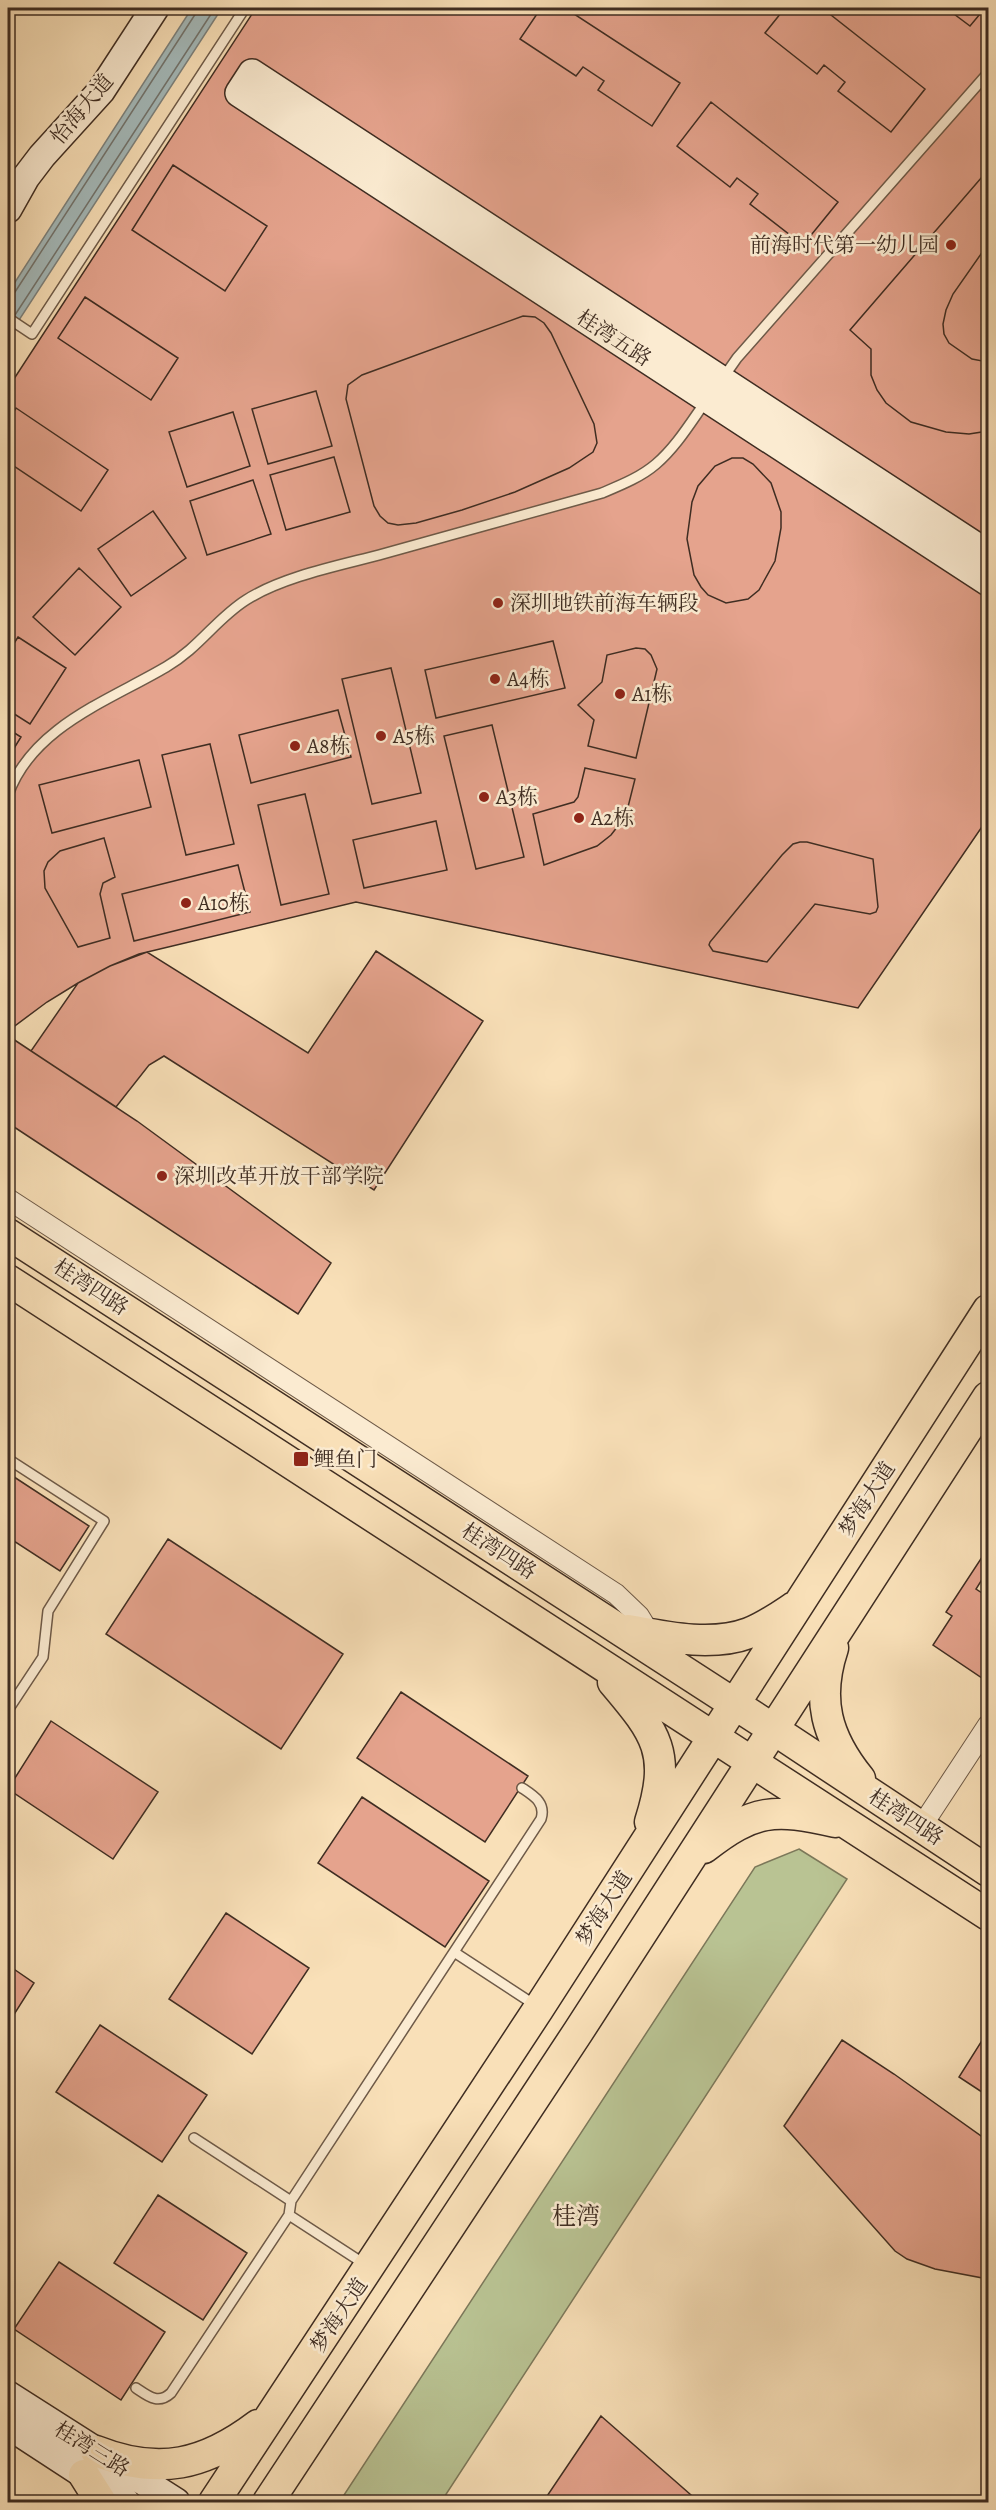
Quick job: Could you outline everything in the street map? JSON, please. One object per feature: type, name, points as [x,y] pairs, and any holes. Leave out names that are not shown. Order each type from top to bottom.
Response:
[{"type":"main road","name":"桂湾四路","points":[[8,1234],[616,1628],[657,1646],[735,1704],[988,1871]]},
{"type":"main road","name":"桂湾四路","points":[[8,1280],[988,1915]]},
{"type":"main road","name":"梦海大道","points":[[214,2502],[539,2008],[988,1310]]},
{"type":"main road","name":"梦海大道","points":[[268,2502],[688,1861],[988,1397]]},
{"type":"main road","points":[[657,1646],[736,1637],[766,1625],[800,1603]]},
{"type":"main road","points":[[839,1628],[826,1678],[824,1700],[826,1713],[836,1744],[847,1763],[873,1795]]},
{"type":"main road","points":[[591,1657],[638,1712],[659,1750],[661,1775],[657,1800],[641,1850]]},
{"type":"main road","points":[[688,1861],[729,1829],[743,1821],[765,1814],[790,1813],[852,1826]]},
{"type":"main road","points":[[101,2502],[90,2463],[115,2459],[136,2462],[191,2462],[231,2444],[272,2414]]},
{"type":"main road","points":[[291,2502],[297,2472],[309,2440]]},
{"type":"street","name":"怡海大道","points":[[8,209],[26,177],[42,156],[101,91],[155,8]]},
{"type":"street","name":"桂湾五路","points":[[245,83],[714,389],[988,582]]},
{"type":"street","name":"桂湾五路","points":[[714,389],[988,554]]},
{"type":"street","points":[[8,1199],[598,1582],[639,1616],[657,1646]]},
{"type":"street","points":[[8,1212],[89,1286]]},
{"type":"street","points":[[921,1827],[988,1725]]},
{"type":"street","name":"桂湾三路","points":[[8,2395],[90,2463],[126,2502]]},
{"type":"street","name":"桂湾三路","points":[[8,2425],[176,2502]]},
{"type":"lane","points":[[8,318],[32,334],[245,8]]},
{"type":"lane","points":[[8,795],[24,763],[39,745],[82,713],[186,654],[225,616],[246,600],[303,576],[602,493],[630,481],[656,464],[680,437],[745,350],[988,73]]},
{"type":"lane","points":[[8,1459],[104,1521],[48,1611],[43,1657],[8,1710]]},
{"type":"lane","points":[[136,2388],[156,2399],[161,2399],[171,2393],[288,2214],[291,2201],[541,1819],[543,1808],[541,1804],[522,1788]]},
{"type":"lane","points":[[454,1952],[539,2008]]},
{"type":"lane","points":[[194,2138],[291,2201]]},
{"type":"lane","points":[[288,2214],[370,2268]]},
{"type":"green space","points":[[799,1849],[847,1879],[441,2502],[344,2502],[344,2495],[755,1867]]},
{"type":"water","points":[[192,8],[222,8],[8,337],[8,293]]},
{"type":"building","name":"深圳地铁前海车辆段","points":[[256,8],[988,8],[988,818],[858,1008],[356,902],[139,954],[78,983],[47,1002],[8,1031],[8,388]]},
{"type":"building","points":[[541,8],[565,8],[680,83],[652,126],[598,90],[604,81],[583,67],[576,76],[520,39]]},
{"type":"building","points":[[785,8],[822,8],[925,89],[891,132],[838,91],[845,82],[824,65],[817,74],[765,33]]},
{"type":"building","points":[[946,8],[985,8],[970,26]]},
{"type":"building","points":[[711,102],[838,202],[803,245],[750,204],[758,194],[737,178],[730,187],[677,146]]},
{"type":"building","points":[[173,165],[267,226],[225,291],[132,230]]},
{"type":"building","name":"前海时代第一幼儿园","points":[[988,170],[988,244],[953,294],[943,324],[944,334],[949,343],[972,359],[988,362],[988,431],[969,434],[946,432],[911,422],[886,403],[871,375],[871,349],[850,330]]},
{"type":"building","points":[[85,297],[178,358],[151,400],[58,338]]},
{"type":"building","points":[[523,316],[535,317],[544,323],[551,333],[594,424],[597,443],[593,452],[569,468],[515,492],[416,523],[398,525],[388,523],[374,506],[346,399],[348,385],[362,375]]},
{"type":"building","points":[[316,391],[332,446],[268,464],[252,409]]},
{"type":"building","points":[[16,408],[108,470],[81,511],[8,462],[8,421]]},
{"type":"building","points":[[233,412],[250,466],[187,487],[169,432]]},
{"type":"building","points":[[334,457],[350,512],[286,530],[270,475]]},
{"type":"building","points":[[732,458],[743,458],[753,464],[771,483],[781,512],[781,528],[775,561],[759,590],[748,599],[726,603],[708,595],[701,587],[694,575],[687,539],[692,502],[698,486],[715,466]]},
{"type":"building","points":[[253,480],[271,534],[207,555],[190,501]]},
{"type":"building","points":[[153,511],[186,558],[131,596],[98,549]]},
{"type":"building","points":[[79,568],[121,607],[75,655],[33,617]]},
{"type":"building","points":[[18,637],[66,668],[30,724],[8,710],[8,653]]},
{"type":"building","name":"A4栋","points":[[553,641],[565,688],[436,718],[425,670]]},
{"type":"building","name":"A1栋","points":[[636,648],[645,649],[651,655],[657,669],[636,758],[588,746],[594,720],[578,705],[602,682],[607,655]]},
{"type":"building","name":"A5栋","points":[[391,668],[421,793],[372,804],[342,679]]},
{"type":"building","name":"A8栋","points":[[338,710],[351,757],[251,783],[239,735]]},
{"type":"building","name":"A3栋","points":[[492,725],[524,857],[476,869],[444,736]]},
{"type":"building","points":[[8,729],[21,737],[8,758]]},
{"type":"building","points":[[210,744],[234,844],[186,855],[162,755]]},
{"type":"building","points":[[139,760],[151,807],[52,833],[39,785]]},
{"type":"building","name":"A2栋","points":[[585,768],[635,779],[628,807],[621,822],[611,835],[597,846],[544,865],[533,814],[574,802],[578,797]]},
{"type":"building","points":[[305,794],[329,894],[281,905],[258,805]]},
{"type":"building","points":[[436,821],[447,870],[364,888],[353,840]]},
{"type":"building","points":[[104,838],[115,877],[103,883],[100,894],[110,938],[78,947],[45,888],[44,871],[48,862],[60,851]]},
{"type":"building","points":[[800,842],[873,859],[878,907],[876,912],[870,914],[815,904],[767,962],[713,951],[709,945],[710,942],[782,855],[793,844]]},
{"type":"building","name":"A10栋","points":[[238,865],[250,912],[134,941],[122,894]]},
{"type":"building","points":[[376,951],[483,1021],[374,1190],[164,1056],[149,1065],[116,1107],[31,1051],[78,983],[110,966],[147,952],[308,1053]]},
{"type":"building","points":[[10,1037],[137,1121],[331,1263],[298,1314],[8,1123],[8,1041]]},
{"type":"building","points":[[8,1473],[89,1526],[60,1571],[14,1541],[8,1550]]},
{"type":"building","points":[[168,1539],[343,1654],[281,1749],[106,1634]]},
{"type":"building","points":[[988,1548],[988,1570],[976,1589],[988,1597],[988,1682],[933,1645],[952,1616],[946,1612]]},
{"type":"building","points":[[401,1692],[528,1776],[485,1842],[357,1758]]},
{"type":"building","points":[[51,1721],[158,1792],[113,1859],[8,1789]]},
{"type":"building","points":[[362,1797],[489,1881],[445,1947],[318,1863]]},
{"type":"building","points":[[226,1913],[309,1968],[252,2054],[169,1999]]},
{"type":"building","points":[[8,1965],[34,1983],[8,2024]]},
{"type":"building","points":[[100,2025],[207,2095],[162,2162],[56,2092]]},
{"type":"building","points":[[988,2031],[988,2096],[959,2077]]},
{"type":"building","points":[[842,2040],[988,2141],[988,2279],[935,2269],[907,2259],[895,2251],[784,2126]]},
{"type":"building","points":[[158,2195],[247,2253],[203,2320],[114,2263]]},
{"type":"building","points":[[59,2262],[165,2332],[121,2400],[14,2329]]},
{"type":"building","points":[[601,2416],[699,2502],[543,2502]]},
{"type":"place","name":"前海时代第一幼儿园","points":[[951,245]]},
{"type":"place","name":"深圳地铁前海车辆段","points":[[498,603]]},
{"type":"place","name":"A4栋","points":[[495,679]]},
{"type":"place","name":"A1栋","points":[[620,694]]},
{"type":"place","name":"A5栋","points":[[381,736]]},
{"type":"place","name":"A8栋","points":[[295,746]]},
{"type":"place","name":"A3栋","points":[[484,797]]},
{"type":"place","name":"A2栋","points":[[579,818]]},
{"type":"place","name":"A10栋","points":[[186,903]]},
{"type":"place","name":"深圳改革开放干部学院","points":[[162,1176]]},
{"type":"place","name":"鲤鱼门","points":[[301,1459]]},
{"type":"district","name":"桂湾","points":[[576,2216]]}]
